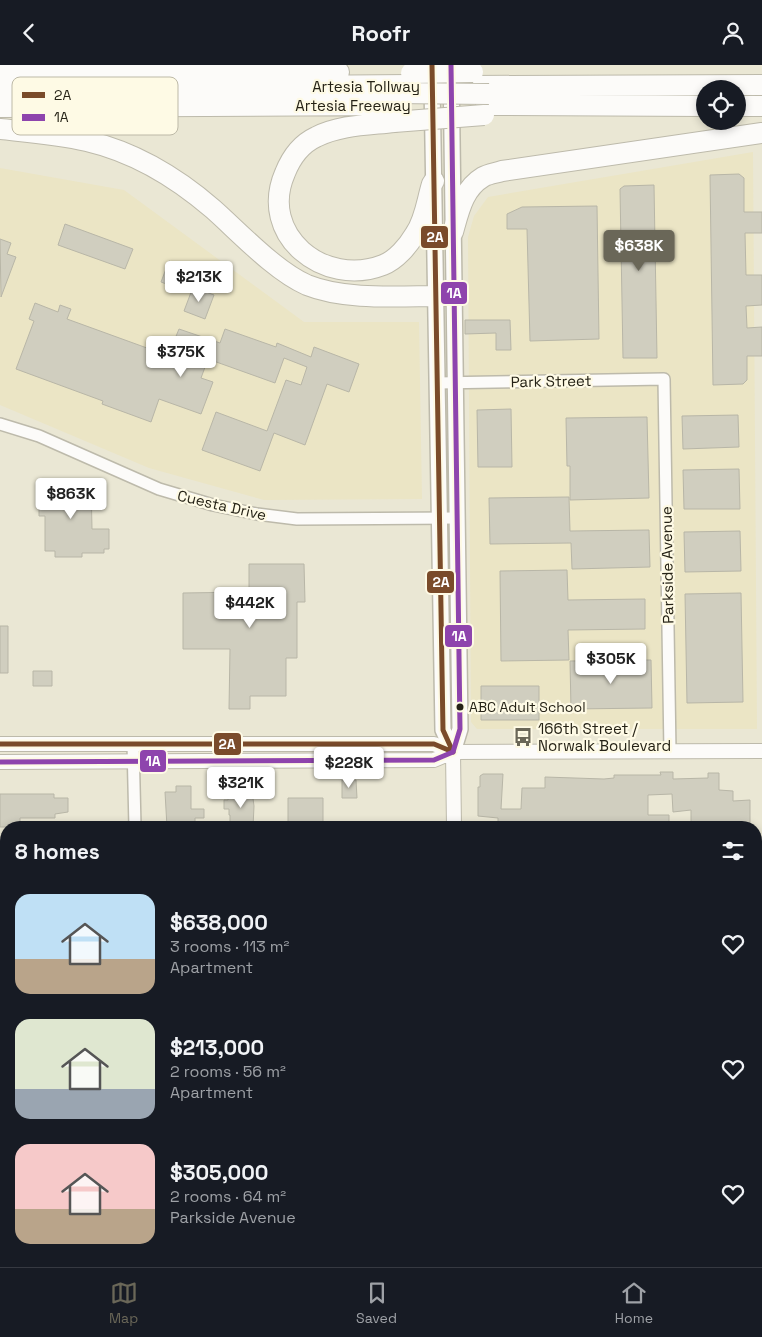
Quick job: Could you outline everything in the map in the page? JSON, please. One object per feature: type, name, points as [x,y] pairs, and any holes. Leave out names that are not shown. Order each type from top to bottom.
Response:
[{"type":"highway","name":"Artesia Freeway","points":[[0,72],[317,69],[400,96]]},
{"type":"highway","name":"Artesia Freeway","points":[[178,102],[481,94],[762,71]]},
{"type":"highway","points":[[434,181],[424,216],[416,233],[401,253],[385,265],[362,271],[345,271],[324,266],[302,253],[286,234],[279,210],[279,185],[288,164],[302,145],[400,96],[762,85]]},
{"type":"highway","points":[[746,92],[762,91]]},
{"type":"highway","name":"Artesia Tollway","points":[[178,92],[400,96]]},
{"type":"highway","points":[[481,94],[696,92]]},
{"type":"highway","points":[[481,94],[564,107],[696,106]]},
{"type":"highway","name":"Artesia Tollway","points":[[178,96],[400,96]]},
{"type":"highway","points":[[746,106],[762,105]]},
{"type":"highway","points":[[453,232],[464,196],[470,187],[483,177],[502,171],[762,133]]},
{"type":"highway","points":[[52,135],[88,141],[128,155],[161,170],[205,202],[281,269],[306,284],[343,294],[445,296]]},
{"type":"main road","points":[[432,65],[434,181],[455,383],[460,729],[453,752]]},
{"type":"main road","points":[[451,65],[453,232],[437,383],[443,730],[453,752]]},
{"type":"street","name":"Park Street","points":[[437,383],[664,379]]},
{"type":"street","name":"Parkside Avenue","points":[[664,379],[670,752]]},
{"type":"street","name":"Cuesta Drive","points":[[0,424],[39,436],[159,489],[213,505],[266,516],[297,519],[457,518]]},
{"type":"street","points":[[0,744],[434,744],[453,752],[762,751]]},
{"type":"street","points":[[133,744],[135,821]]},
{"type":"street","points":[[0,762],[434,760],[453,752]]},
{"type":"street","points":[[453,752],[454,821]]},
{"type":"shaded area","points":[[753,152],[757,729],[477,729],[471,722],[468,237],[474,216],[488,197]]},
{"type":"shaded area","points":[[0,168],[124,190],[304,322],[419,322],[422,499],[264,500],[149,468],[0,405]]},
{"type":"building","points":[[739,174],[744,178],[744,212],[762,212],[762,233],[745,233],[746,275],[762,275],[762,305],[746,306],[747,328],[762,327],[762,356],[747,356],[747,380],[743,384],[713,385],[710,175]]},
{"type":"building","points":[[654,185],[657,358],[623,358],[620,189],[624,186]]},
{"type":"building","points":[[597,206],[599,339],[530,341],[527,229],[507,229],[507,214],[522,207]]},
{"type":"building","points":[[65,224],[133,249],[125,269],[58,245]]},
{"type":"building","points":[[0,239],[11,243],[7,254],[16,257],[1,297]]},
{"type":"building","points":[[169,261],[190,269],[182,290],[161,282]]},
{"type":"building","points":[[193,287],[214,295],[205,319],[184,311]]},
{"type":"building","points":[[35,303],[58,312],[60,305],[71,309],[67,319],[169,356],[166,363],[182,369],[188,353],[172,346],[179,329],[220,343],[225,329],[276,347],[277,343],[311,357],[314,347],[359,364],[349,392],[327,384],[305,445],[274,433],[260,471],[202,450],[216,412],[267,431],[286,380],[301,385],[307,367],[284,358],[275,383],[208,359],[201,378],[213,382],[201,414],[159,399],[151,422],[102,404],[103,401],[16,369],[34,321],[29,319]]},
{"type":"building","points":[[465,320],[510,320],[511,350],[496,350],[496,333],[465,334]]},
{"type":"building","points":[[511,409],[512,467],[478,467],[477,410]]},
{"type":"building","points":[[738,415],[739,447],[683,449],[682,416]]},
{"type":"building","points":[[647,417],[649,498],[570,500],[570,466],[567,466],[566,418]]},
{"type":"building","points":[[739,469],[740,509],[684,509],[683,470]]},
{"type":"building","points":[[45,481],[91,481],[92,529],[109,529],[109,549],[104,549],[104,553],[82,553],[82,557],[55,557],[55,551],[45,551],[45,516],[39,516],[39,499],[45,499]]},
{"type":"building","points":[[569,497],[570,531],[649,530],[650,567],[572,569],[571,543],[490,544],[489,498]]},
{"type":"building","points":[[740,531],[741,571],[685,572],[684,532]]},
{"type":"building","points":[[249,564],[304,564],[305,602],[297,602],[297,658],[286,658],[286,696],[250,696],[250,709],[229,709],[230,649],[183,649],[183,593],[249,592]]},
{"type":"building","points":[[567,570],[568,600],[645,599],[645,629],[568,630],[569,660],[501,661],[500,571]]},
{"type":"building","points":[[741,593],[743,702],[687,703],[685,594]]},
{"type":"building","points":[[0,626],[8,626],[8,673],[0,673]]},
{"type":"building","points":[[651,660],[652,708],[571,709],[570,661]]},
{"type":"building","points":[[33,671],[52,671],[52,686],[33,686]]},
{"type":"building","points":[[481,686],[539,686],[539,720],[481,720]]},
{"type":"building","points":[[660,772],[673,772],[673,779],[708,778],[708,773],[719,773],[719,790],[733,791],[733,801],[750,800],[750,821],[691,821],[691,810],[673,812],[672,794],[648,795],[648,815],[669,815],[669,821],[498,821],[498,818],[478,816],[478,787],[480,787],[480,776],[483,774],[503,774],[501,809],[521,809],[522,788],[545,788],[545,777],[604,779],[614,778],[614,775],[661,775]]},
{"type":"building","points":[[342,780],[356,780],[357,798],[342,798]]},
{"type":"building","points":[[176,786],[191,786],[191,809],[204,809],[204,818],[195,818],[195,821],[167,821],[165,792],[176,792]]},
{"type":"building","points":[[252,791],[253,821],[230,821],[229,809],[224,809],[224,800],[228,800],[228,793]]},
{"type":"building","points":[[0,794],[54,794],[54,798],[68,798],[68,812],[55,814],[55,818],[20,818],[20,821],[0,821]]},
{"type":"building","points":[[288,798],[323,798],[323,821],[288,821]]},
{"type":"transit line","name":"2A","points":[[432,65],[443,730],[453,752]]},
{"type":"transit line","name":"1A","points":[[0,762],[434,760],[453,752],[460,729],[451,65]]},
{"type":"transit line","name":"2A","points":[[0,744],[434,744],[453,752]]},
{"type":"place","name":"ABC Adult School","points":[[460,707]]},
{"type":"place","name":"166th Street / Norwalk Boulevard","points":[[523,737]]}]
